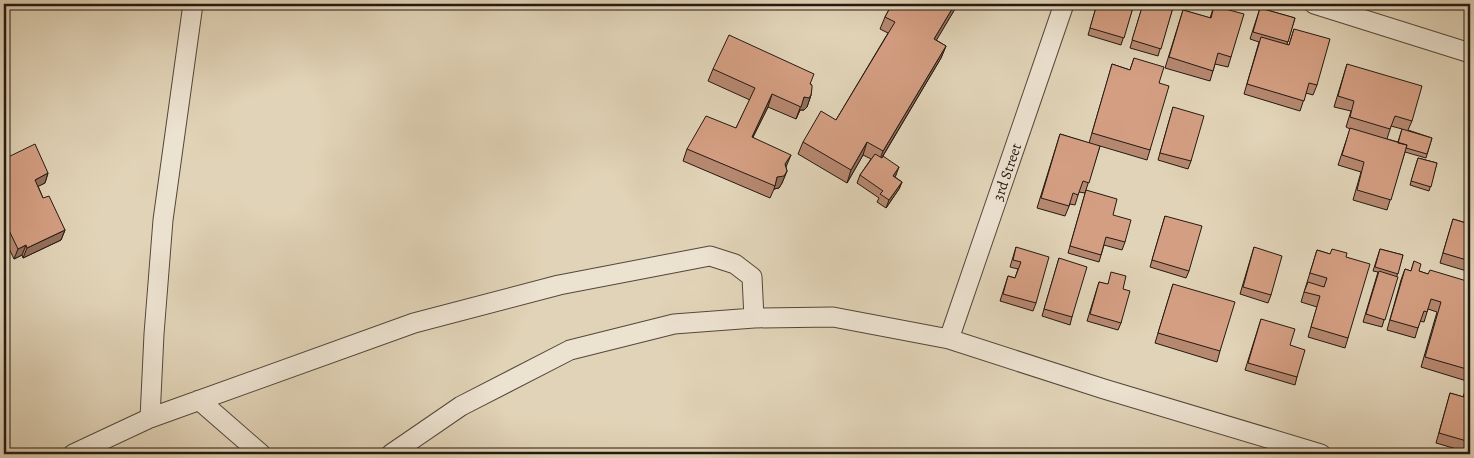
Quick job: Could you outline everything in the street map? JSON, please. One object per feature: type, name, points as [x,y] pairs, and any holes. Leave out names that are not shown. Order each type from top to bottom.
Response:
[{"type":"street","points":[[150,418],[154,334],[164,220],[193,4]]},
{"type":"street","name":"3rd Street","points":[[949,340],[1064,4]]},
{"type":"street","points":[[1314,4],[1470,53]]},
{"type":"street","points":[[73,454],[150,418],[414,323],[559,285],[710,256],[735,264],[752,277],[754,318]]},
{"type":"street","points":[[392,454],[461,406],[570,350],[674,324],[754,318],[833,317],[949,340],[1321,454]]},
{"type":"street","points":[[199,400],[261,454]]},
{"type":"building","points":[[892,4],[955,4],[934,39],[946,46],[883,151],[867,142],[851,170],[803,142],[821,111],[836,120],[895,22],[885,17]]},
{"type":"building","points":[[1097,4],[1134,4],[1124,38],[1090,28]]},
{"type":"building","points":[[1143,4],[1174,4],[1161,49],[1132,40]]},
{"type":"building","points":[[1214,6],[1244,14],[1231,57],[1218,53],[1213,71],[1169,57],[1183,10],[1211,18]]},
{"type":"building","points":[[1260,8],[1295,18],[1288,42],[1253,32]]},
{"type":"building","points":[[1294,29],[1330,39],[1317,85],[1309,83],[1304,101],[1247,84],[1261,37],[1289,45]]},
{"type":"building","points":[[729,35],[814,74],[810,84],[812,85],[811,95],[809,98],[804,97],[801,107],[772,94],[752,137],[791,155],[785,164],[787,171],[784,176],[777,177],[775,186],[687,149],[706,116],[736,128],[755,88],[713,69]]},
{"type":"building","points":[[1134,58],[1164,67],[1159,83],[1169,86],[1150,150],[1092,133],[1112,64],[1130,70]]},
{"type":"building","points":[[1347,64],[1422,86],[1412,121],[1395,116],[1390,129],[1350,117],[1354,101],[1338,96]]},
{"type":"building","points":[[1173,107],[1204,116],[1191,161],[1160,153]]},
{"type":"building","points":[[1350,128],[1407,145],[1391,200],[1357,190],[1364,162],[1342,155]]},
{"type":"building","points":[[1402,129],[1432,138],[1427,154],[1406,148],[1407,145],[1398,143]]},
{"type":"building","points":[[1060,134],[1100,146],[1089,183],[1083,181],[1078,195],[1073,193],[1069,206],[1041,198]]},
{"type":"building","points":[[35,144],[48,173],[35,180],[43,198],[49,196],[65,230],[27,248],[26,245],[18,249],[4,220],[4,159]]},
{"type":"building","points":[[875,154],[882,158],[883,156],[899,167],[893,176],[902,182],[889,200],[880,194],[883,191],[860,175]]},
{"type":"building","points":[[1418,158],[1437,163],[1431,187],[1411,181]]},
{"type":"building","points":[[1086,190],[1117,199],[1113,215],[1131,220],[1125,242],[1106,237],[1101,255],[1070,246]]},
{"type":"building","points":[[1470,209],[1470,261],[1443,253],[1453,219],[1466,223]]},
{"type":"building","points":[[1165,216],[1202,226],[1189,271],[1152,260]]},
{"type":"building","points":[[1016,247],[1049,257],[1036,303],[1003,294],[1008,276],[1015,278],[1021,262],[1013,260]]},
{"type":"building","points":[[1254,247],[1282,256],[1271,295],[1243,287]]},
{"type":"building","points":[[1332,249],[1347,253],[1346,257],[1370,264],[1348,338],[1311,327],[1320,296],[1304,292],[1308,282],[1324,287],[1327,278],[1310,273],[1317,250],[1330,254]]},
{"type":"building","points":[[1380,249],[1403,255],[1398,274],[1375,267]]},
{"type":"building","points":[[1059,258],[1087,267],[1072,317],[1044,309]]},
{"type":"building","points":[[1414,261],[1421,264],[1419,271],[1428,274],[1430,270],[1470,282],[1470,370],[1425,357],[1441,302],[1431,299],[1427,312],[1424,311],[1418,328],[1390,320],[1405,269],[1411,271]]},
{"type":"building","points":[[1379,271],[1398,277],[1385,320],[1366,314]]},
{"type":"building","points":[[1111,272],[1126,276],[1123,289],[1130,291],[1121,323],[1090,314],[1099,282],[1108,284]]},
{"type":"building","points":[[1173,284],[1235,302],[1220,351],[1158,333]]},
{"type":"building","points":[[1261,319],[1295,329],[1290,345],[1305,350],[1297,377],[1248,363]]},
{"type":"building","points":[[1467,385],[1470,386],[1470,442],[1439,433],[1450,393],[1464,397]]},
{"type":"building","points":[[204,449],[206,454],[192,454]]}]
